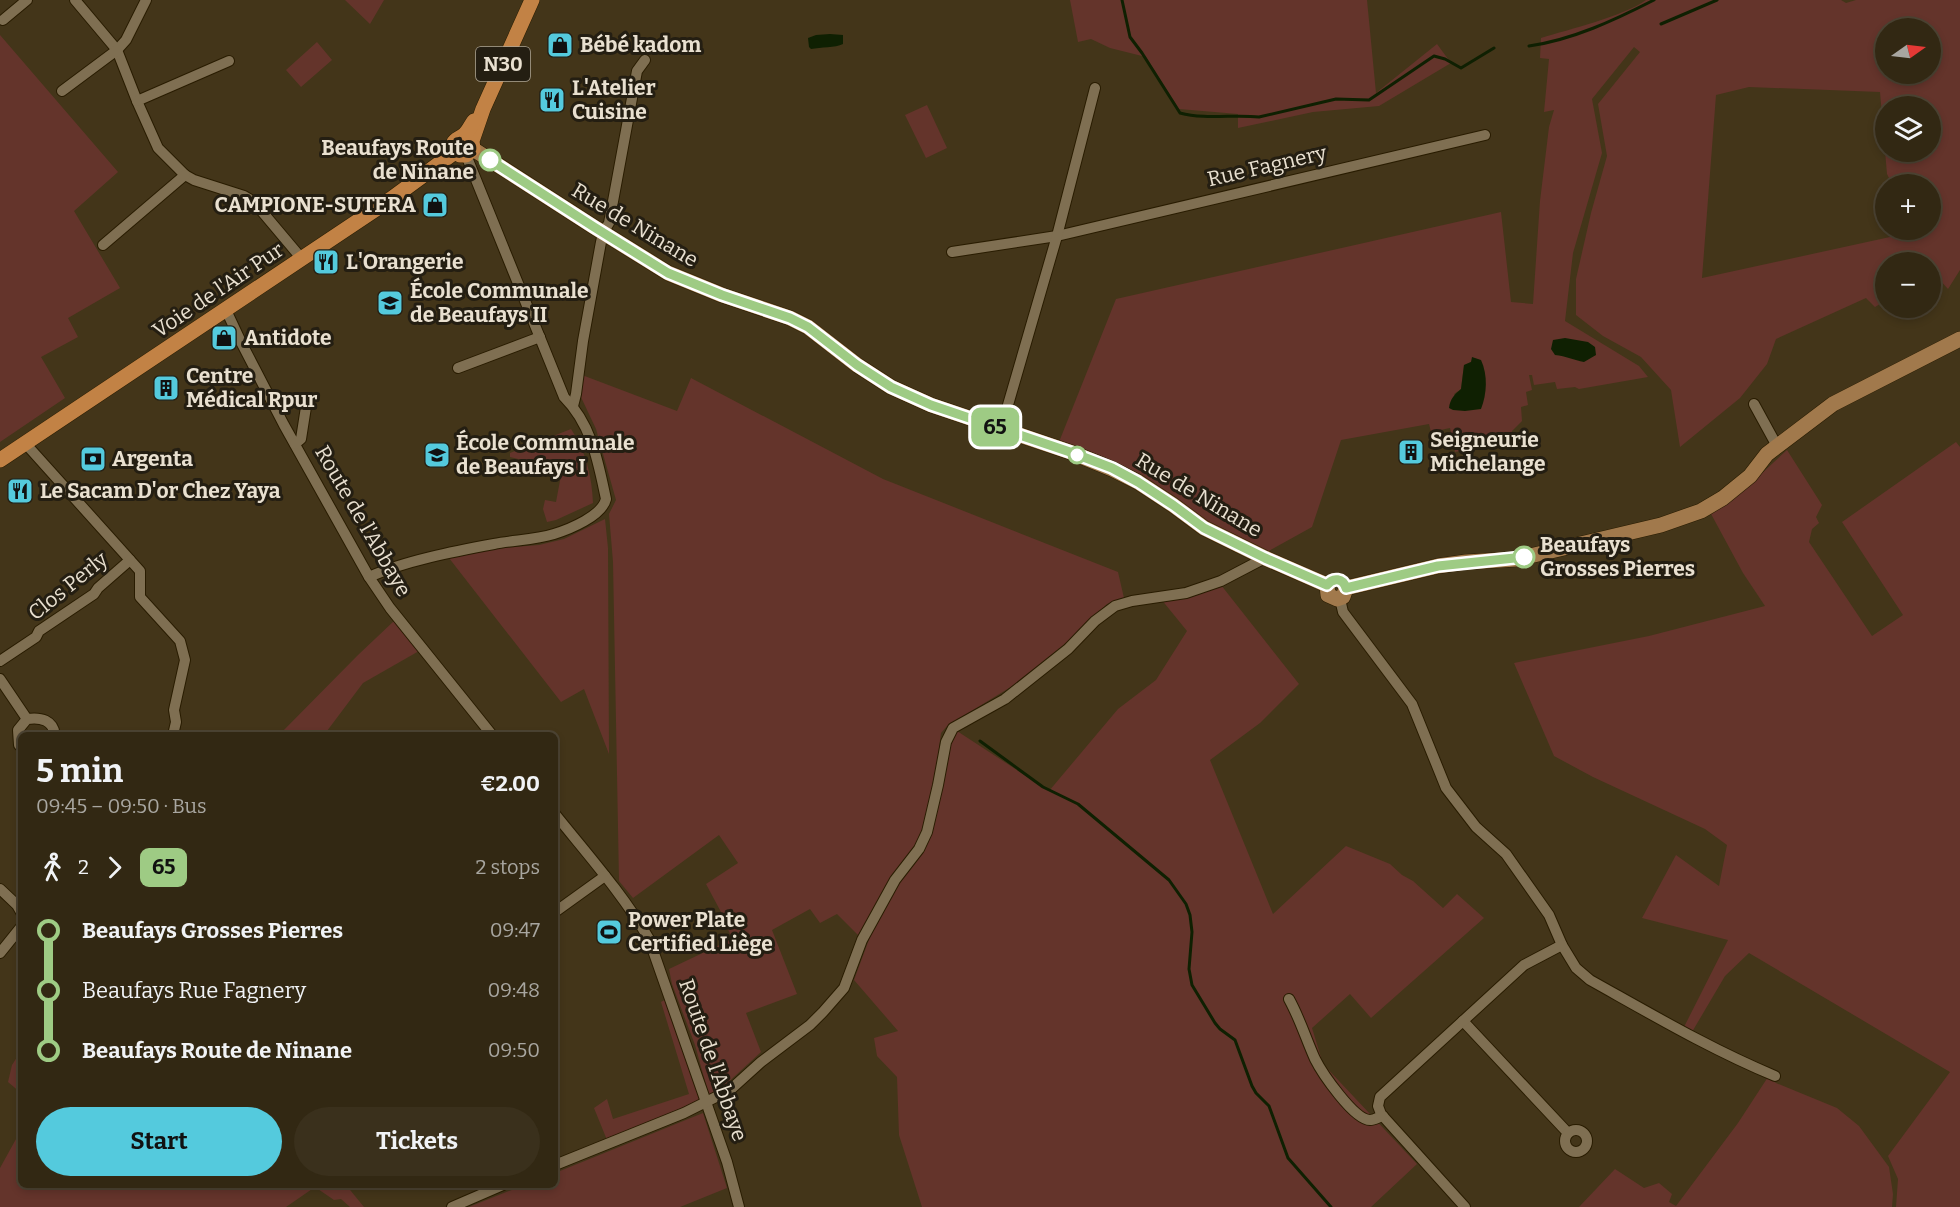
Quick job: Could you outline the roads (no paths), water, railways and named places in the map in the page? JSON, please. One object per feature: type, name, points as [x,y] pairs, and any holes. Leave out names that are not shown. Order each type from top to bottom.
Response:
[{"type":"main road","name":"N30","points":[[466,147],[532,0]]},
{"type":"main road","name":"Voie de l'Air Pur","points":[[0,460],[466,147]]},
{"type":"street","points":[[3,20],[27,0]]},
{"type":"street","points":[[75,0],[117,50],[136,101],[158,148],[185,175],[244,196],[254,202],[302,259]]},
{"type":"street","points":[[62,91],[117,50],[126,40],[146,0]]},
{"type":"street","points":[[136,101],[229,60]]},
{"type":"street","points":[[573,406],[603,233],[609,223],[637,71],[645,60]]},
{"type":"street","points":[[1001,429],[1057,236],[1095,88]]},
{"type":"street","name":"Rue Fagnery","points":[[952,252],[1057,236],[1485,135]]},
{"type":"street","points":[[369,577],[385,569],[454,553],[555,534],[600,511],[606,499],[596,452],[579,412],[564,397],[466,147]]},
{"type":"street","name":"Rue de Ninane","points":[[466,147],[668,273],[722,295],[790,318],[808,327],[857,365],[891,387],[931,405],[1112,468],[1138,482],[1204,528],[1327,585],[1328,595],[1333,599],[1343,593]]},
{"type":"street","points":[[103,245],[185,175]]},
{"type":"street","name":"Route de l'Abbaye","points":[[226,310],[295,444],[369,577],[390,608],[490,732]]},
{"type":"street","points":[[458,368],[540,337]]},
{"type":"street","points":[[1775,1076],[1712,1048],[1590,980],[1576,968],[1562,945],[1549,915],[1506,854],[1476,827],[1446,788],[1412,704],[1342,612],[1343,593],[1438,566],[1517,559],[1679,519],[1701,511],[1723,498],[1750,476],[1762,458],[1833,404],[1960,339]]},
{"type":"street","points":[[1754,404],[1777,446]]},
{"type":"street","points":[[295,444],[301,440],[306,407]]},
{"type":"street","name":"Clos Perly","points":[[25,443],[140,571],[140,597],[180,641],[185,660],[174,710],[176,722],[174,732]]},
{"type":"street","points":[[558,1164],[707,1103],[730,1090],[761,1062],[810,1025],[844,988],[868,928],[895,880],[919,849],[927,832],[946,742],[953,728],[1005,699],[1068,649],[1095,621],[1115,606],[1132,601],[1186,593],[1221,581],[1265,558]]},
{"type":"street","name":"Clos Perly","points":[[0,661],[94,594],[130,560]]},
{"type":"street","points":[[0,679],[27,719]]},
{"type":"street","points":[[18,732],[27,719],[37,717],[46,720],[54,732]]},
{"type":"street","name":"Route de l'Abbaye","points":[[558,818],[640,923],[652,945],[727,1162],[739,1207]]},
{"type":"street","points":[[558,910],[605,876]]},
{"type":"street","points":[[0,889],[18,908]]},
{"type":"street","points":[[0,953],[18,931]]},
{"type":"street","points":[[1466,1207],[1383,1116],[1378,1106],[1380,1097],[1524,965],[1562,945]]},
{"type":"street","points":[[1290,999],[1316,1060],[1346,1102],[1358,1116],[1369,1120],[1383,1116]]},
{"type":"street","points":[[1463,1021],[1568,1133]]},
{"type":"street","points":[[452,1207],[496,1188]]},
{"type":"waterway","points":[[1122,0],[1130,37],[1180,113],[1190,115],[1259,117],[1336,99],[1369,100],[1434,56],[1461,68],[1494,48]]},
{"type":"waterway","points":[[1529,46],[1577,34],[1609,22],[1654,0]]},
{"type":"waterway","points":[[1661,24],[1717,0]]},
{"type":"waterway","points":[[980,741],[1043,787],[1078,804],[1169,880],[1186,904],[1190,915],[1192,932],[1189,969],[1192,985],[1215,1023],[1235,1040],[1252,1086],[1269,1106],[1288,1158],[1331,1207]]},
{"type":"place","name":"Bébé kadom","points":[[560,45]]},
{"type":"place","name":"L'Atelier Cuisine","points":[[552,100]]},
{"type":"place","name":"Beaufays Route de Ninane","points":[[490,160]]},
{"type":"place","name":"CAMPIONE-SUTERA","points":[[435,205]]},
{"type":"place","name":"L'Orangerie","points":[[326,262]]},
{"type":"place","name":"École Communale de Beaufays II","points":[[390,303]]},
{"type":"place","name":"Antidote","points":[[224,338]]},
{"type":"place","name":"Centre Médical Rpur","points":[[166,388]]},
{"type":"place","name":"Seigneurie Michelange","points":[[1411,452]]},
{"type":"place","name":"École Communale de Beaufays I","points":[[437,455]]},
{"type":"place","name":"Argenta","points":[[93,459]]},
{"type":"place","name":"Le Sacam D'or Chez Yaya","points":[[20,491]]},
{"type":"place","name":"Beaufays Grosses Pierres","points":[[1524,557]]},
{"type":"place","name":"Power Plate Certified Liège","points":[[609,932]]}]
